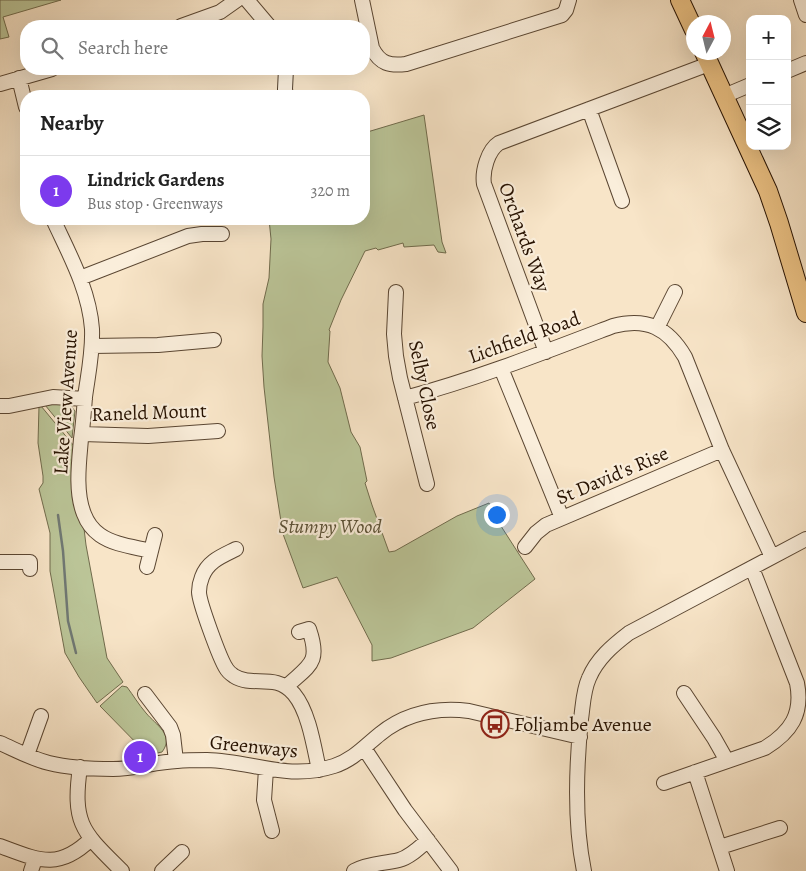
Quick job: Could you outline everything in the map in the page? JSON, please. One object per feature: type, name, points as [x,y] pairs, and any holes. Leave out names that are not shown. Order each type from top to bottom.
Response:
[{"type":"main road","points":[[680,0],[687,15]]},
{"type":"main road","points":[[707,60],[768,191],[802,284],[806,313]]},
{"type":"street","points":[[200,20],[220,12],[237,0]]},
{"type":"street","points":[[247,0],[263,20]]},
{"type":"street","points":[[362,0],[366,20]]},
{"type":"street","points":[[370,38],[376,55],[388,65],[406,64],[562,15],[566,10],[569,0]]},
{"type":"street","points":[[801,0],[806,15]]},
{"type":"street","name":"Orchards Way","points":[[546,352],[484,184],[484,171],[492,150],[499,143],[589,109],[701,60]]},
{"type":"street","points":[[791,69],[806,63]]},
{"type":"street","points":[[0,84],[30,75]]},
{"type":"street","points":[[285,90],[286,75]]},
{"type":"street","points":[[19,78],[22,90]]},
{"type":"street","points":[[724,96],[746,87]]},
{"type":"street","points":[[589,109],[622,201]]},
{"type":"street","name":"Lake View Avenue","points":[[56,225],[80,278],[92,328],[92,346],[85,398],[79,480],[81,505],[91,527],[100,535],[112,541],[151,551]]},
{"type":"street","points":[[80,278],[188,236],[222,234]]},
{"type":"street","points":[[657,328],[676,288]]},
{"type":"street","name":"Selby Close","points":[[396,292],[395,349],[400,378],[427,484]]},
{"type":"street","name":"Lichfield Road","points":[[406,398],[501,368],[624,323],[647,324],[657,328],[677,344],[685,357],[722,450],[772,556]]},
{"type":"street","points":[[92,346],[158,345],[214,340]]},
{"type":"street","points":[[501,368],[562,518]]},
{"type":"street","points":[[0,406],[9,406],[53,397],[85,398]]},
{"type":"street","name":"Raneld Mount","points":[[82,434],[148,436],[218,431]]},
{"type":"street","name":"St David's Rise","points":[[525,547],[536,533],[546,525],[722,450]]},
{"type":"street","points":[[146,567],[155,535]]},
{"type":"street","points":[[584,871],[578,824],[577,789],[584,695],[594,667],[610,647],[628,633],[806,539]]},
{"type":"street","points":[[236,549],[224,561],[216,559],[206,569],[200,583],[199,592],[212,646],[226,669],[234,676],[247,680],[275,681],[293,693],[302,706],[319,770]]},
{"type":"street","points":[[0,562],[30,562],[30,569]]},
{"type":"street","points":[[664,784],[758,750],[778,740],[793,723],[798,706],[799,691],[795,676],[752,568]]},
{"type":"street","points":[[286,688],[311,664],[314,657],[314,643],[304,627]]},
{"type":"street","points":[[684,693],[714,738],[726,761]]},
{"type":"street","points":[[145,694],[170,727],[173,735],[176,761]]},
{"type":"street","name":"Greenways","points":[[0,743],[49,763],[80,767],[114,769],[176,761],[208,760],[266,769],[302,772],[336,765],[352,757],[380,734],[398,723],[418,713],[436,710],[469,711],[580,737]]},
{"type":"street","points":[[27,755],[41,716]]},
{"type":"street","points":[[364,748],[405,810],[451,871]]},
{"type":"street","points":[[80,767],[77,790],[78,813],[83,828],[122,871]]},
{"type":"street","points":[[266,769],[264,800],[273,823]]},
{"type":"street","points":[[695,772],[727,871]]},
{"type":"street","points":[[720,847],[780,828]]},
{"type":"street","points":[[0,846],[33,865],[70,856],[91,839]]},
{"type":"street","points":[[354,871],[370,864],[401,860],[428,840]]},
{"type":"street","points":[[162,871],[181,856]]},
{"type":"green space","points":[[0,0],[61,0],[3,17],[9,37],[0,39]]},
{"type":"green space","name":"Stumpy Wood","points":[[424,115],[442,242],[446,253],[438,252],[434,245],[404,247],[403,243],[378,250],[376,248],[365,251],[341,300],[329,330],[328,362],[340,388],[351,432],[360,447],[367,481],[365,483],[389,552],[395,551],[457,516],[489,503],[499,523],[535,579],[473,628],[391,658],[372,661],[372,645],[337,577],[303,588],[283,534],[274,477],[262,356],[263,304],[269,278],[271,239],[270,225],[370,225],[370,131]]},
{"type":"green space","points":[[58,403],[70,405],[75,411],[72,438],[45,405]]},
{"type":"green space","points":[[39,406],[41,406],[74,446],[86,545],[107,658],[123,682],[97,703],[65,653],[50,571],[50,533],[39,489],[43,483],[43,476],[38,443]]},
{"type":"green space","points":[[122,686],[127,687],[143,710],[163,731],[166,740],[162,752],[148,755],[100,706]]},
{"type":"waterway","points":[[58,515],[63,551],[68,621],[76,653]]},
{"type":"place","name":"Foljambe Avenue","points":[[495,724]]},
{"type":"place","name":"Lindrick Gardens","points":[[140,757]]}]
